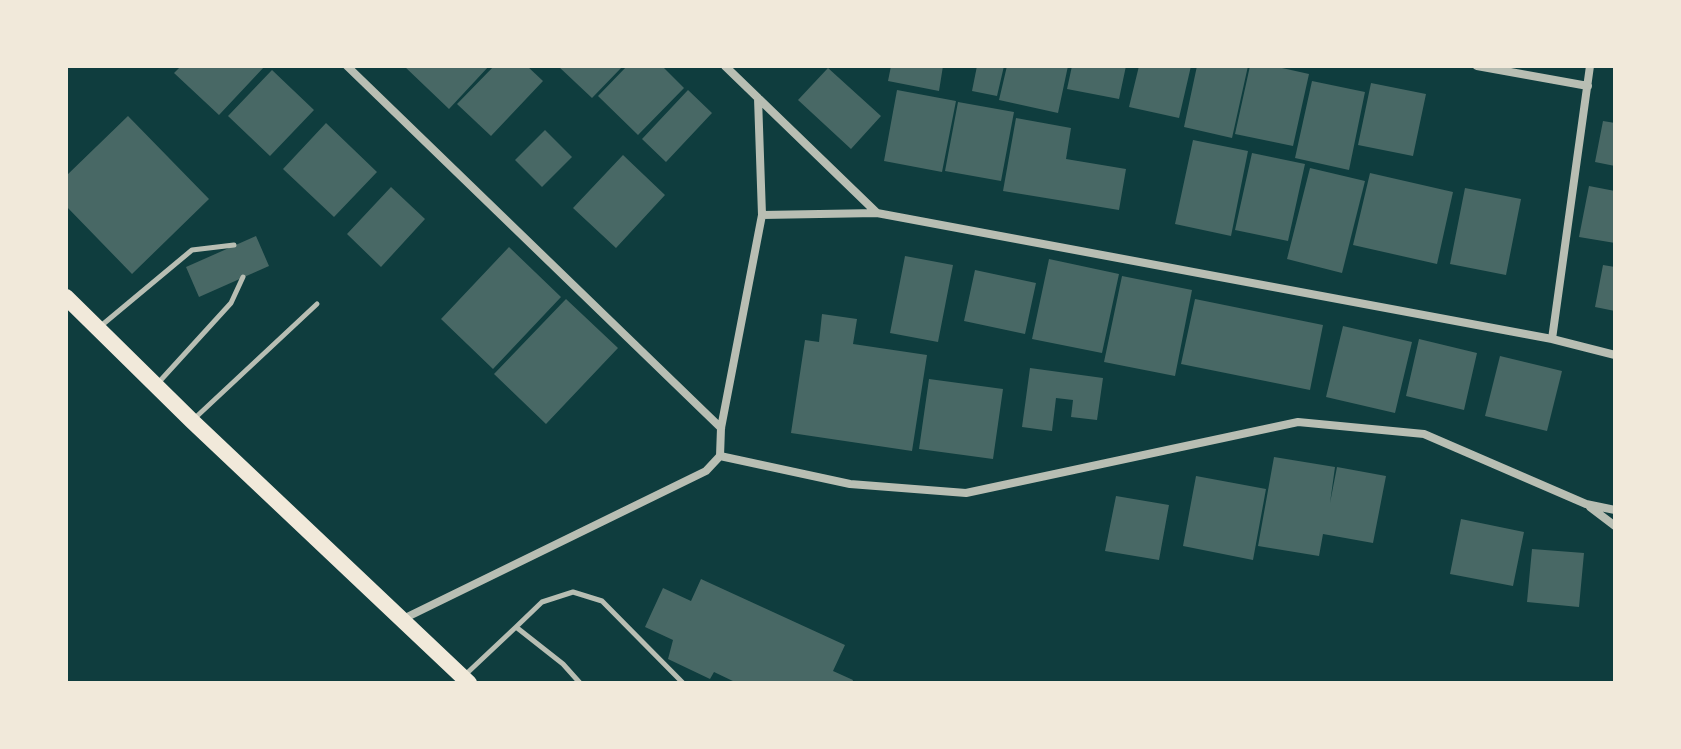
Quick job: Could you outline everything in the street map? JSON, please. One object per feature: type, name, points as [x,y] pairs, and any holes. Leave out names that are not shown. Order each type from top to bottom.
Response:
[{"type":"main road","points":[[66,297],[192,421],[466,680]]},
{"type":"street","points":[[347,66],[721,428]]},
{"type":"street","points":[[725,66],[877,213]]},
{"type":"street","points":[[1477,66],[1588,86]]},
{"type":"street","points":[[1552,339],[1590,66]]},
{"type":"street","points":[[403,619],[706,471],[720,456],[721,428],[762,215],[758,98]]},
{"type":"street","points":[[762,215],[877,213],[1552,339],[1615,355]]},
{"type":"street","points":[[720,456],[850,484],[966,493],[1298,422],[1424,434],[1586,504],[1615,510]]},
{"type":"street","points":[[1586,504],[1615,526]]},
{"type":"lane","points":[[98,329],[192,250],[234,245]]},
{"type":"lane","points":[[156,386],[231,303],[243,277]]},
{"type":"lane","points":[[192,421],[317,304]]},
{"type":"lane","points":[[466,680],[542,602],[573,592],[602,601],[683,683]]},
{"type":"lane","points":[[516,627],[563,664],[580,683]]},
{"type":"building","points":[[181,66],[265,66],[219,115],[174,73]]},
{"type":"building","points":[[404,66],[489,66],[449,109]]},
{"type":"building","points":[[494,66],[527,66],[543,81],[491,136],[457,104]]},
{"type":"building","points":[[558,66],[623,66],[592,98]]},
{"type":"building","points":[[627,66],[662,66],[684,88],[638,135],[598,96]]},
{"type":"building","points":[[891,66],[943,66],[939,91],[888,81]]},
{"type":"building","points":[[977,66],[1004,66],[997,96],[972,91]]},
{"type":"building","points":[[1007,66],[1068,66],[1058,113],[999,100]]},
{"type":"building","points":[[1072,66],[1126,66],[1119,99],[1067,89]]},
{"type":"building","points":[[1139,66],[1191,66],[1179,118],[1129,107]]},
{"type":"building","points":[[1197,66],[1248,66],[1232,138],[1184,127]]},
{"type":"building","points":[[1250,66],[1273,66],[1309,74],[1293,146],[1235,134]]},
{"type":"building","points":[[828,68],[881,116],[851,149],[798,100]]},
{"type":"building","points":[[272,70],[314,110],[270,156],[228,116]]},
{"type":"building","points":[[1312,81],[1365,92],[1349,170],[1295,158]]},
{"type":"building","points":[[1371,83],[1426,94],[1413,156],[1358,145]]},
{"type":"building","points":[[688,90],[712,113],[666,162],[642,139]]},
{"type":"building","points":[[897,90],[956,101],[942,172],[884,161]]},
{"type":"building","points":[[958,102],[1014,112],[1001,181],[945,171]]},
{"type":"building","points":[[128,116],[209,199],[132,274],[66,206],[66,176]]},
{"type":"building","points":[[1016,118],[1071,128],[1066,159],[1126,169],[1119,210],[1003,191]]},
{"type":"building","points":[[1603,121],[1615,123],[1615,166],[1595,162]]},
{"type":"building","points":[[326,123],[377,172],[334,217],[283,169]]},
{"type":"building","points":[[545,130],[572,157],[542,187],[515,160]]},
{"type":"building","points":[[1193,140],[1248,151],[1231,236],[1175,224]]},
{"type":"building","points":[[1252,153],[1305,164],[1288,241],[1235,230]]},
{"type":"building","points":[[623,155],[665,195],[616,248],[573,208]]},
{"type":"building","points":[[1310,168],[1365,181],[1342,273],[1287,259]]},
{"type":"building","points":[[1370,173],[1453,192],[1437,264],[1353,245]]},
{"type":"building","points":[[1589,186],[1615,191],[1615,243],[1579,237]]},
{"type":"building","points":[[391,187],[425,219],[381,267],[347,234]]},
{"type":"building","points":[[1465,188],[1521,199],[1506,275],[1450,264]]},
{"type":"building","points":[[256,236],[269,266],[199,297],[186,267]]},
{"type":"building","points":[[509,247],[561,297],[493,369],[441,319]]},
{"type":"building","points":[[905,256],[953,265],[938,342],[890,333]]},
{"type":"building","points":[[1049,259],[1119,274],[1102,353],[1032,339]]},
{"type":"building","points":[[1603,265],[1615,267],[1615,311],[1595,307]]},
{"type":"building","points":[[975,270],[1036,283],[1025,334],[964,321]]},
{"type":"building","points":[[1122,276],[1192,290],[1175,376],[1104,362]]},
{"type":"building","points":[[566,299],[618,348],[546,424],[494,374]]},
{"type":"building","points":[[1195,299],[1323,325],[1310,390],[1181,364]]},
{"type":"building","points":[[822,314],[857,319],[853,344],[927,355],[912,451],[791,433],[805,340],[819,342]]},
{"type":"building","points":[[1343,326],[1412,342],[1395,413],[1326,397]]},
{"type":"building","points":[[1419,339],[1477,353],[1464,410],[1406,396]]},
{"type":"building","points":[[1500,356],[1562,371],[1547,431],[1485,416]]},
{"type":"building","points":[[1030,368],[1103,378],[1097,420],[1071,417],[1073,400],[1056,398],[1052,431],[1022,427]]},
{"type":"building","points":[[929,379],[1003,389],[993,459],[919,449]]},
{"type":"building","points":[[1274,457],[1335,467],[1330,503],[1337,467],[1386,476],[1373,543],[1323,534],[1319,556],[1258,546]]},
{"type":"building","points":[[1196,476],[1266,489],[1253,560],[1183,546]]},
{"type":"building","points":[[1116,496],[1169,505],[1159,560],[1105,551]]},
{"type":"building","points":[[1461,519],[1524,532],[1513,586],[1450,574]]},
{"type":"building","points":[[1532,549],[1584,553],[1579,607],[1527,602]]},
{"type":"building","points":[[701,579],[845,645],[833,671],[853,680],[852,683],[737,683],[714,672],[710,679],[668,659],[673,640],[645,627],[663,588],[691,601]]}]
